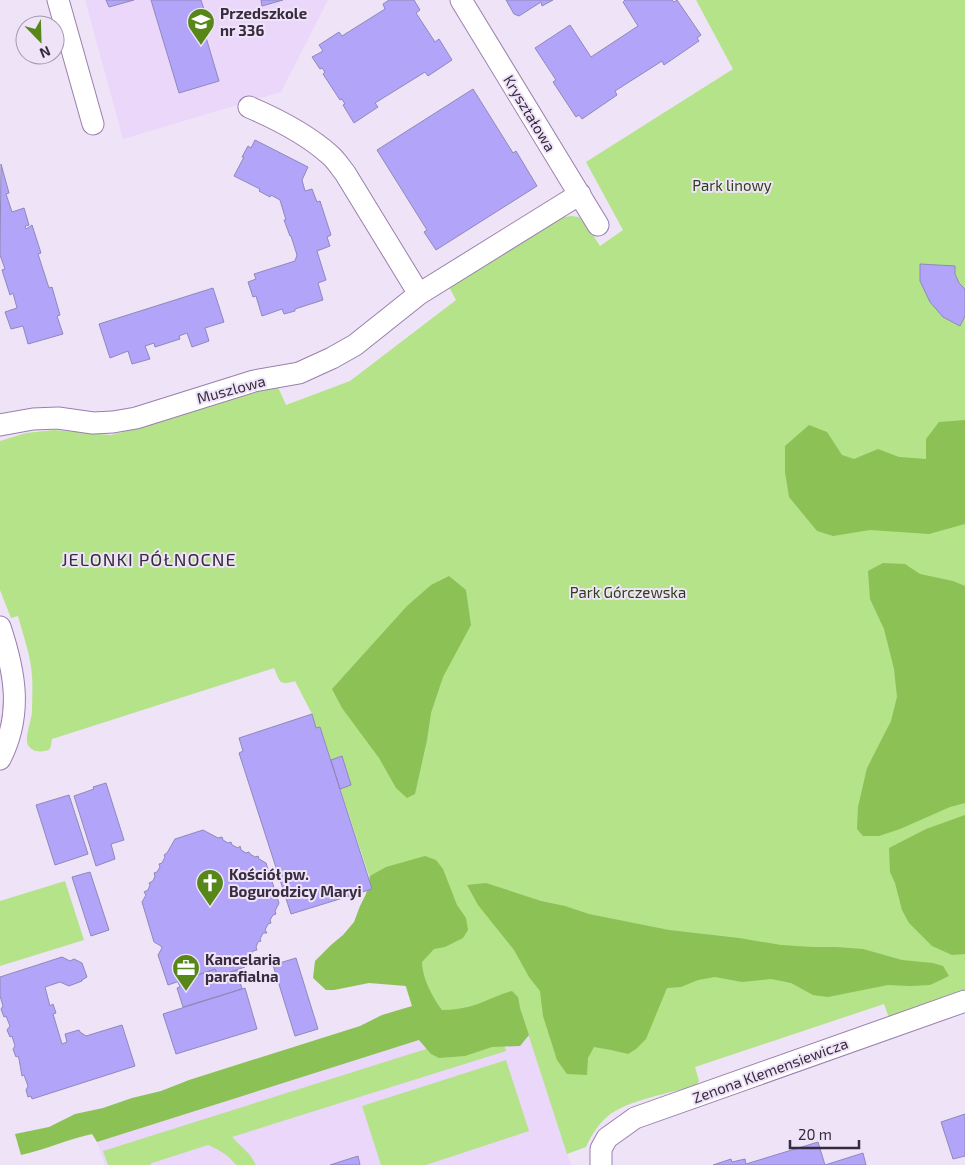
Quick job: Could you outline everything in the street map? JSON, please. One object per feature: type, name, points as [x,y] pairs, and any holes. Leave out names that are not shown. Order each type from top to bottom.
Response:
[{"type":"street","points":[[58,0],[93,124]]},
{"type":"street","name":"Kryształowa","points":[[461,0],[598,225]]},
{"type":"street","points":[[249,107],[280,121],[320,146],[332,156],[345,173],[414,286]]},
{"type":"street","name":"Muszlowa","points":[[1,421],[58,418],[113,422],[136,418],[254,381],[299,373],[355,345],[414,286],[580,194]]},
{"type":"street","points":[[0,627],[13,673],[14,694],[11,733],[0,758]]},
{"type":"street","name":"Zenona Klemensiewicza","points":[[601,1165],[601,1149],[607,1138],[635,1118],[965,1001]]},
{"type":"shaded area","name":"Przedszkole nr 336","points":[[85,0],[328,0],[281,92],[123,139]]},
{"type":"shaded area","points":[[520,1008],[571,1165],[105,1165],[97,1142]]},
{"type":"green space","name":"Park Górczewska","points":[[696,0],[965,0],[965,991],[938,1003],[889,1018],[884,1004],[695,1067],[699,1081],[696,1086],[650,1098],[616,1111],[604,1119],[598,1126],[586,1147],[567,1154],[520,1009],[419,1040],[412,1006],[320,727],[316,728],[312,714],[295,681],[281,682],[274,668],[52,739],[49,750],[37,751],[30,748],[27,738],[32,711],[30,661],[18,616],[11,618],[0,590],[0,441],[26,433],[54,430],[111,435],[277,385],[286,405],[350,381],[456,300],[449,287],[559,218],[579,217],[600,246],[623,230],[586,162],[733,69]]},
{"type":"green space","points":[[965,420],[965,524],[929,534],[870,530],[833,536],[817,531],[789,497],[785,472],[785,446],[809,425],[827,432],[842,455],[854,459],[878,449],[899,457],[926,459],[926,439],[939,422]]},
{"type":"green space","points":[[883,563],[905,564],[920,574],[953,581],[965,586],[965,803],[950,807],[879,836],[863,836],[857,829],[858,807],[867,768],[891,721],[897,697],[894,669],[884,629],[870,599],[868,571]]},
{"type":"green space","points":[[449,576],[466,590],[471,625],[443,677],[431,713],[415,794],[407,798],[396,788],[379,758],[342,708],[332,689],[407,606],[431,585]]},
{"type":"green space","points":[[965,815],[965,954],[952,955],[932,946],[909,923],[902,910],[890,872],[889,848],[926,829]]},
{"type":"green space","points":[[425,856],[436,860],[443,869],[457,905],[466,918],[468,930],[463,938],[445,947],[434,949],[422,962],[424,975],[432,994],[442,1010],[446,1010],[473,1005],[512,991],[518,997],[529,1035],[520,1046],[492,1047],[465,1056],[439,1058],[431,1054],[419,1040],[97,1142],[92,1134],[21,1155],[15,1134],[49,1127],[75,1114],[161,1091],[189,1080],[360,1026],[382,1015],[412,1006],[406,986],[369,983],[326,990],[313,978],[315,961],[354,922],[366,894],[370,876],[386,867]]},
{"type":"green space","points":[[65,881],[84,940],[0,966],[0,901]]},
{"type":"green space","points":[[486,883],[589,914],[669,930],[781,945],[863,949],[902,960],[933,963],[943,966],[949,976],[930,985],[888,985],[828,997],[813,995],[791,983],[771,979],[742,982],[715,977],[698,980],[681,987],[667,988],[646,1039],[636,1049],[628,1054],[594,1047],[588,1058],[587,1075],[567,1074],[557,1060],[543,1016],[540,991],[529,977],[514,950],[478,905],[467,885]]},
{"type":"green space","points":[[499,1026],[506,1051],[232,1137],[250,1155],[256,1165],[236,1165],[224,1153],[208,1145],[150,1165],[108,1165],[103,1151]]},
{"type":"green space","points":[[506,1060],[529,1131],[426,1165],[381,1165],[362,1106]]},
{"type":"building","points":[[106,0],[134,0],[109,7]]},
{"type":"building","points":[[151,0],[201,0],[208,22],[202,24],[219,81],[179,93]]},
{"type":"building","points":[[261,0],[283,0],[262,6]]},
{"type":"building","points":[[389,0],[414,0],[420,10],[416,13],[435,42],[439,39],[452,60],[428,76],[425,72],[375,103],[378,107],[354,123],[343,105],[345,104],[342,99],[340,100],[323,74],[325,72],[322,68],[320,69],[312,57],[323,51],[319,45],[339,32],[342,36],[385,9],[383,4]]},
{"type":"building","points":[[506,0],[553,0],[542,6],[541,2],[519,16],[514,14]]},
{"type":"building","points":[[625,0],[672,0],[674,2],[677,0],[701,35],[697,38],[699,41],[664,65],[662,61],[615,91],[617,95],[582,119],[579,115],[576,117],[553,82],[556,80],[535,48],[570,25],[591,57],[638,26],[623,2]]},
{"type":"building","points":[[473,89],[513,153],[516,151],[537,186],[436,250],[424,232],[427,230],[377,150]]},
{"type":"building","points":[[255,140],[308,167],[302,180],[305,191],[312,189],[317,202],[320,201],[331,235],[327,237],[330,246],[317,251],[326,280],[318,283],[323,300],[284,314],[282,309],[262,316],[256,296],[253,297],[248,282],[256,279],[254,274],[295,261],[297,255],[284,220],[286,220],[280,200],[271,195],[270,197],[259,191],[260,189],[234,176],[248,146],[251,148]]},
{"type":"building","points":[[1,164],[9,193],[6,194],[12,212],[24,208],[29,225],[25,226],[26,229],[32,225],[41,253],[38,254],[49,288],[52,287],[60,315],[57,316],[63,334],[28,344],[23,326],[11,329],[5,312],[17,308],[13,293],[10,295],[2,270],[5,269],[0,255]]},
{"type":"building","points":[[920,264],[955,266],[955,274],[959,283],[965,289],[965,316],[960,326],[943,317],[930,302],[920,281]]},
{"type":"building","points":[[213,288],[224,322],[205,328],[209,341],[192,347],[187,333],[179,336],[180,339],[155,347],[154,343],[145,346],[150,359],[132,364],[128,351],[110,358],[99,324]]},
{"type":"building","points":[[312,714],[316,728],[320,727],[372,889],[291,914],[239,753],[243,751],[239,738]]},
{"type":"building","points":[[342,756],[351,785],[340,789],[331,760]]},
{"type":"building","points":[[106,783],[124,840],[111,844],[115,859],[96,866],[74,796]]},
{"type":"building","points":[[69,795],[88,854],[55,865],[36,805]]},
{"type":"building","name":"Kościół pw. Bogurodzicy Maryi","points":[[203,830],[218,838],[222,837],[223,840],[228,843],[231,842],[232,845],[238,848],[240,846],[241,850],[246,853],[249,852],[255,857],[258,856],[259,859],[266,863],[279,903],[275,911],[276,914],[273,915],[270,920],[271,923],[268,924],[265,930],[267,933],[263,933],[261,941],[258,942],[256,947],[257,950],[253,951],[245,967],[218,976],[215,969],[168,985],[158,955],[162,948],[154,942],[142,902],[146,895],[144,892],[148,890],[149,883],[153,881],[155,876],[154,873],[157,872],[160,867],[159,864],[162,863],[164,855],[175,839]]},
{"type":"building","points":[[90,872],[109,930],[91,936],[72,877]]},
{"type":"building","points":[[62,957],[70,961],[74,959],[82,963],[87,977],[69,986],[60,982],[45,987],[50,1006],[53,1004],[56,1013],[53,1014],[62,1044],[67,1042],[65,1034],[79,1030],[86,1036],[122,1025],[135,1066],[32,1099],[31,1096],[28,1097],[26,1090],[28,1086],[24,1075],[22,1076],[18,1056],[16,1057],[13,1049],[15,1046],[12,1036],[10,1037],[7,1030],[10,1026],[1,1009],[3,1006],[0,996],[0,977]]},
{"type":"building","points":[[296,958],[318,1029],[295,1036],[273,965]]},
{"type":"building","points":[[215,969],[218,976],[237,970],[242,989],[183,1007],[177,988],[180,987],[178,982]]},
{"type":"building","points":[[245,988],[257,1029],[176,1054],[163,1014]]},
{"type":"building","points":[[965,1114],[965,1156],[953,1159],[941,1122]]},
{"type":"building","points":[[818,1142],[825,1165],[713,1165],[731,1159],[732,1162],[745,1159],[746,1164]]},
{"type":"building","points":[[863,1153],[866,1165],[825,1165]]},
{"type":"building","points":[[358,1156],[360,1165],[330,1165]]},
{"type":"place","name":"Przedszkole nr 336","points":[[201,46]]},
{"type":"place","name":"Kościół pw. Bogurodzicy Maryi","points":[[210,907]]},
{"type":"place","name":"Kancelaria parafialna","points":[[186,992]]},
{"type":"district","name":"JELONKI PÓŁNOCNE","points":[[149,559]]},
{"type":"park label","name":"Park linowy","points":[[732,185]]}]
